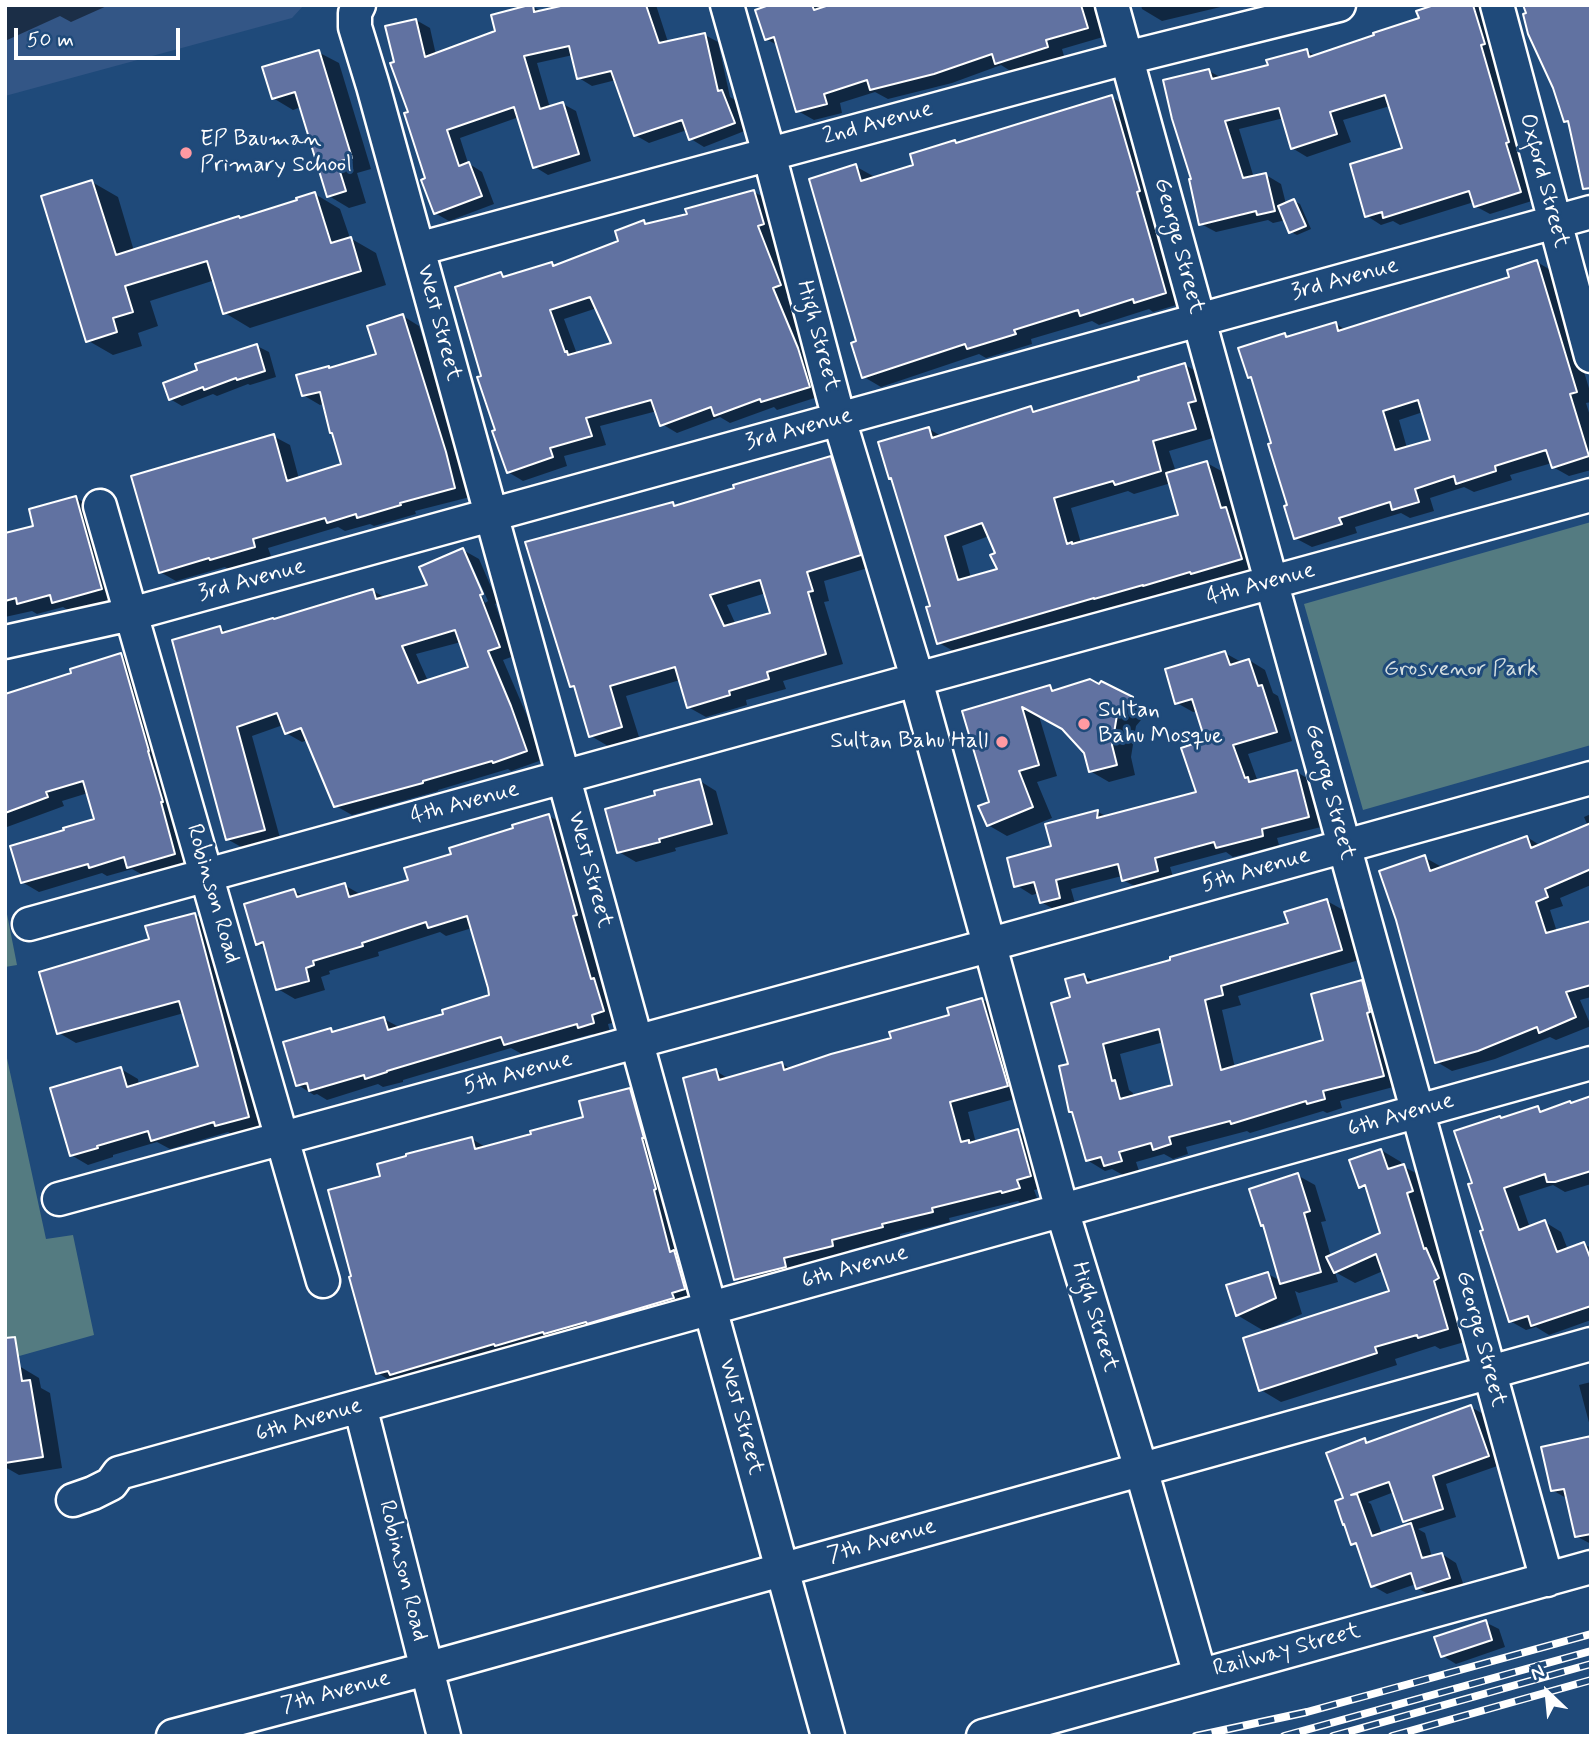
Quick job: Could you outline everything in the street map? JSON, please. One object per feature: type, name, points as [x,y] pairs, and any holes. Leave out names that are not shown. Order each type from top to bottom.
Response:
[{"type":"street","name":"West Street","points":[[359,5],[355,13],[355,27],[828,1736]]},
{"type":"street","name":"High Street","points":[[727,5],[839,419],[916,680],[1062,1210],[1200,1675]]},
{"type":"street","name":"George Street","points":[[1112,5],[1547,1580]]},
{"type":"street","name":"2nd Avenue","points":[[418,248],[1126,58],[1339,5]]},
{"type":"street","name":"Oxford Street","points":[[1497,5],[1591,356]]},
{"type":"street","name":"3rd Avenue","points":[[5,642],[131,614],[1591,212]]},
{"type":"street","name":"4th Avenue","points":[[29,924],[1591,495]]},
{"type":"street","name":"Robinson Road","points":[[100,506],[323,1282]]},
{"type":"street","name":"5th Avenue","points":[[59,1199],[1591,778]]},
{"type":"street","name":"6th Avenue","points":[[73,1500],[111,1484],[120,1474],[1591,1063]]},
{"type":"street","name":"7th Avenue","points":[[173,1736],[426,1669],[1591,1344]]},
{"type":"street","name":"Robinson Road","points":[[360,1406],[444,1736]]},
{"type":"street","name":"Railway Street","points":[[983,1736],[1591,1567]]},
{"type":"shaded area","points":[[5,5],[304,5],[292,18],[5,96]]},
{"type":"green space","name":"Grosvenor Park","points":[[1591,522],[1591,745],[1363,810],[1304,604]]},
{"type":"green space","points":[[5,904],[17,965],[5,967]]},
{"type":"green space","points":[[5,1049],[46,1239],[73,1235],[94,1335],[5,1360]]},
{"type":"building","points":[[533,5],[534,12],[565,5],[646,5],[659,43],[705,33],[718,91],[722,90],[735,123],[689,140],[682,120],[634,136],[611,71],[577,79],[569,46],[524,56],[540,109],[563,102],[579,154],[533,168],[514,107],[447,130],[459,166],[469,162],[482,196],[434,214],[421,180],[425,178],[404,113],[408,112],[390,63],[394,62],[385,26],[416,19],[425,57],[495,31],[491,15]]},
{"type":"building","points":[[769,5],[812,5],[814,10],[829,5],[1081,5],[1088,28],[1046,40],[1048,47],[995,64],[992,54],[934,74],[870,90],[867,80],[824,94],[827,104],[796,112],[774,37],[765,40],[755,10]]},
{"type":"building","points":[[1434,5],[1473,5],[1485,44],[1481,45],[1509,142],[1506,143],[1521,192],[1474,207],[1469,191],[1383,218],[1382,212],[1365,217],[1350,164],[1402,148],[1385,95],[1330,112],[1337,134],[1291,149],[1279,108],[1225,121],[1243,178],[1266,173],[1275,211],[1257,215],[1256,211],[1199,225],[1191,179],[1163,80],[1209,69],[1212,79],[1268,65],[1266,60],[1307,49],[1309,57],[1419,18],[1416,11]]},
{"type":"building","points":[[1523,5],[1591,5],[1591,188],[1583,189],[1568,121],[1564,122],[1553,88],[1528,34]]},
{"type":"building","points":[[319,50],[352,158],[337,162],[346,191],[327,197],[295,92],[272,99],[262,67]]},
{"type":"building","points":[[1112,95],[1166,293],[1134,303],[1133,299],[1080,316],[1078,310],[1014,330],[1016,334],[967,349],[965,344],[862,378],[851,343],[856,341],[809,179],[856,164],[861,181],[913,165],[910,154],[955,140],[956,143]]},
{"type":"building","points":[[92,180],[116,255],[297,200],[296,198],[315,192],[331,243],[351,237],[361,271],[223,314],[207,261],[125,286],[133,312],[113,318],[117,332],[86,342],[41,196]]},
{"type":"building","points":[[754,190],[764,224],[758,226],[781,285],[773,288],[798,348],[810,387],[761,402],[760,399],[714,416],[711,407],[660,426],[651,400],[586,418],[592,436],[550,448],[553,457],[507,473],[492,431],[495,430],[477,377],[481,376],[455,287],[501,272],[503,277],[552,262],[553,266],[618,241],[615,231],[644,220],[645,224],[687,214],[685,209]],"holes":[[[590,297],[611,343],[568,355],[550,310]]]},
{"type":"building","points":[[1294,199],[1306,226],[1289,233],[1278,206]]},
{"type":"building","points":[[1537,260],[1577,392],[1570,394],[1589,456],[1552,468],[1546,450],[1495,466],[1496,471],[1456,484],[1454,476],[1415,489],[1419,502],[1392,510],[1390,502],[1339,518],[1342,524],[1294,539],[1284,506],[1287,505],[1268,444],[1271,443],[1251,377],[1248,378],[1238,348],[1285,333],[1286,337],[1336,322],[1338,331],[1509,277],[1507,270]],"holes":[[[1418,400],[1430,440],[1395,450],[1383,411]]]},
{"type":"building","points":[[403,314],[455,488],[357,518],[356,514],[327,523],[325,518],[253,539],[255,547],[159,573],[131,476],[274,434],[287,481],[341,464],[320,392],[302,396],[296,375],[376,354],[367,326]]},
{"type":"building","points":[[257,344],[265,371],[204,390],[203,387],[169,400],[163,383],[197,370],[195,364]]},
{"type":"building","points":[[1185,363],[1196,401],[1188,403],[1196,429],[1153,441],[1161,471],[1115,485],[1113,481],[1054,498],[1067,544],[1178,515],[1166,473],[1207,461],[1221,508],[1226,507],[1242,559],[1094,598],[937,644],[926,607],[930,606],[878,442],[929,427],[932,438],[1031,406],[1033,412],[1139,380],[1138,377]],"holes":[[[982,523],[995,553],[990,555],[997,569],[958,580],[945,536]]]},
{"type":"building","points":[[831,456],[861,555],[807,572],[813,591],[808,592],[826,654],[767,672],[769,679],[687,708],[675,667],[610,686],[622,727],[589,737],[574,686],[570,687],[525,542],[673,502],[674,506],[734,488],[733,485]],"holes":[[[760,580],[770,613],[724,626],[710,595]]]},
{"type":"building","points":[[76,496],[102,589],[52,603],[50,595],[17,604],[16,598],[5,601],[5,533],[33,526],[29,509]]},
{"type":"building","points":[[463,548],[483,594],[480,595],[500,647],[488,651],[527,751],[334,807],[301,728],[285,734],[277,713],[237,727],[265,830],[226,840],[172,640],[220,626],[222,633],[373,589],[376,599],[427,585],[419,567]],"holes":[[[455,630],[468,667],[418,683],[402,646]]]},
{"type":"building","points":[[1225,651],[1230,665],[1249,659],[1258,686],[1262,685],[1277,732],[1233,745],[1245,778],[1248,777],[1249,782],[1297,770],[1309,817],[1262,829],[1263,836],[1216,848],[1214,842],[1155,858],[1158,871],[1122,881],[1118,864],[1056,880],[1060,898],[1040,903],[1034,882],[1014,887],[1007,858],[1051,846],[1045,824],[1098,810],[1097,818],[1196,792],[1181,748],[1205,740],[1192,699],[1175,704],[1165,669]]},
{"type":"building","points":[[121,653],[175,854],[127,868],[124,857],[21,883],[10,846],[94,819],[83,781],[46,792],[48,797],[5,813],[5,694],[71,673],[70,669]]},
{"type":"building","points":[[1090,679],[1099,684],[1101,681],[1133,697],[1117,715],[1112,745],[1117,765],[1089,772],[1084,753],[1062,729],[1022,707],[1039,765],[1019,771],[1033,807],[987,826],[978,806],[989,802],[962,711],[1050,685],[1052,691]]},
{"type":"building","points":[[700,779],[712,824],[617,853],[605,809],[655,795],[654,791]]},
{"type":"building","points":[[549,814],[577,915],[573,916],[591,979],[594,978],[604,1011],[592,1015],[594,1023],[578,1028],[577,1024],[504,1045],[501,1037],[365,1079],[364,1075],[309,1091],[307,1083],[296,1086],[283,1042],[384,1017],[388,1030],[443,1014],[442,1010],[489,995],[488,988],[467,916],[428,928],[426,922],[362,943],[363,946],[313,961],[314,965],[306,968],[309,981],[276,990],[263,942],[256,945],[244,904],[294,889],[297,897],[345,883],[349,897],[408,880],[404,868],[451,854],[449,848]]},
{"type":"building","points":[[1591,823],[1591,869],[1545,889],[1548,897],[1536,902],[1546,933],[1591,921],[1591,985],[1566,992],[1576,1017],[1539,1033],[1537,1027],[1478,1051],[1435,1063],[1396,920],[1379,871],[1425,855],[1430,871],[1527,836],[1531,848]]},
{"type":"building","points":[[1327,899],[1342,950],[1221,986],[1223,995],[1205,1000],[1221,1070],[1323,1040],[1311,994],[1362,980],[1370,1012],[1367,1013],[1384,1076],[1323,1091],[1325,1099],[1307,1104],[1306,1101],[1231,1124],[1230,1121],[1169,1137],[1171,1144],[1153,1150],[1151,1143],[1119,1152],[1122,1161],[1104,1166],[1101,1157],[1086,1161],[1072,1112],[1069,1112],[1059,1066],[1068,1064],[1051,1003],[1070,997],[1065,979],[1084,974],[1087,983],[1170,960],[1170,957],[1288,923],[1284,912]],"holes":[[[1159,1029],[1172,1085],[1120,1099],[1115,1080],[1112,1081],[1103,1044]]]},
{"type":"building","points":[[195,913],[249,1117],[215,1126],[214,1122],[151,1141],[148,1131],[70,1156],[50,1088],[121,1067],[127,1087],[198,1066],[179,1001],[57,1034],[39,972],[149,939],[145,926]]},
{"type":"building","points":[[982,998],[1008,1086],[950,1102],[961,1142],[969,1140],[969,1143],[1018,1129],[1031,1176],[1017,1180],[1020,1188],[932,1208],[933,1212],[832,1240],[833,1246],[784,1258],[786,1267],[734,1280],[683,1078],[716,1069],[719,1080],[782,1062],[784,1070],[891,1038],[889,1032],[949,1015],[947,1008]]},
{"type":"building","points":[[630,1088],[670,1252],[674,1250],[685,1289],[672,1293],[674,1298],[587,1324],[586,1322],[544,1334],[543,1332],[495,1346],[494,1344],[390,1375],[388,1371],[376,1374],[328,1190],[380,1176],[377,1164],[406,1154],[472,1137],[475,1149],[583,1117],[579,1101]]},
{"type":"building","points":[[1591,1096],[1591,1171],[1555,1182],[1547,1182],[1545,1174],[1504,1188],[1519,1230],[1545,1220],[1557,1252],[1584,1242],[1591,1260],[1591,1306],[1531,1326],[1528,1316],[1509,1322],[1480,1231],[1483,1230],[1468,1184],[1472,1183],[1454,1131],[1538,1106],[1540,1112]]},
{"type":"building","points":[[1381,1149],[1388,1169],[1404,1164],[1413,1191],[1407,1193],[1424,1249],[1426,1248],[1439,1278],[1434,1281],[1448,1329],[1375,1347],[1377,1353],[1259,1391],[1243,1338],[1389,1291],[1376,1254],[1334,1273],[1326,1257],[1380,1233],[1365,1185],[1359,1188],[1349,1160]]},
{"type":"building","points":[[1298,1173],[1310,1211],[1304,1213],[1321,1272],[1280,1284],[1263,1225],[1261,1226],[1249,1189]]},
{"type":"building","points":[[1268,1272],[1276,1298],[1236,1316],[1226,1285]]},
{"type":"building","points":[[15,1337],[22,1381],[30,1380],[43,1457],[5,1463],[5,1338]]},
{"type":"building","points":[[1471,1405],[1489,1456],[1433,1476],[1443,1509],[1403,1522],[1389,1482],[1351,1495],[1357,1494],[1372,1536],[1411,1523],[1422,1558],[1442,1553],[1450,1578],[1416,1589],[1411,1573],[1371,1587],[1356,1543],[1351,1545],[1343,1525],[1335,1501],[1343,1498],[1326,1453],[1365,1438],[1366,1443]]},
{"type":"building","points":[[1591,1436],[1591,1534],[1575,1537],[1564,1489],[1551,1491],[1541,1447]]},
{"type":"building","points":[[1486,1620],[1492,1640],[1441,1657],[1434,1637]]},
{"type":"railway","points":[[1196,1736],[1307,1712],[1591,1634]]},
{"type":"railway","points":[[1284,1736],[1591,1651]]},
{"type":"railway","points":[[1333,1736],[1591,1664]]},
{"type":"railway","points":[[1392,1736],[1591,1680]]},
{"type":"place","name":"EP Bauman Primary School","points":[[186,153]]},
{"type":"place","name":"Sultan Bahu Mosque","points":[[1084,724]]},
{"type":"place","name":"Sultan Bahu Hall","points":[[1002,742]]}]
